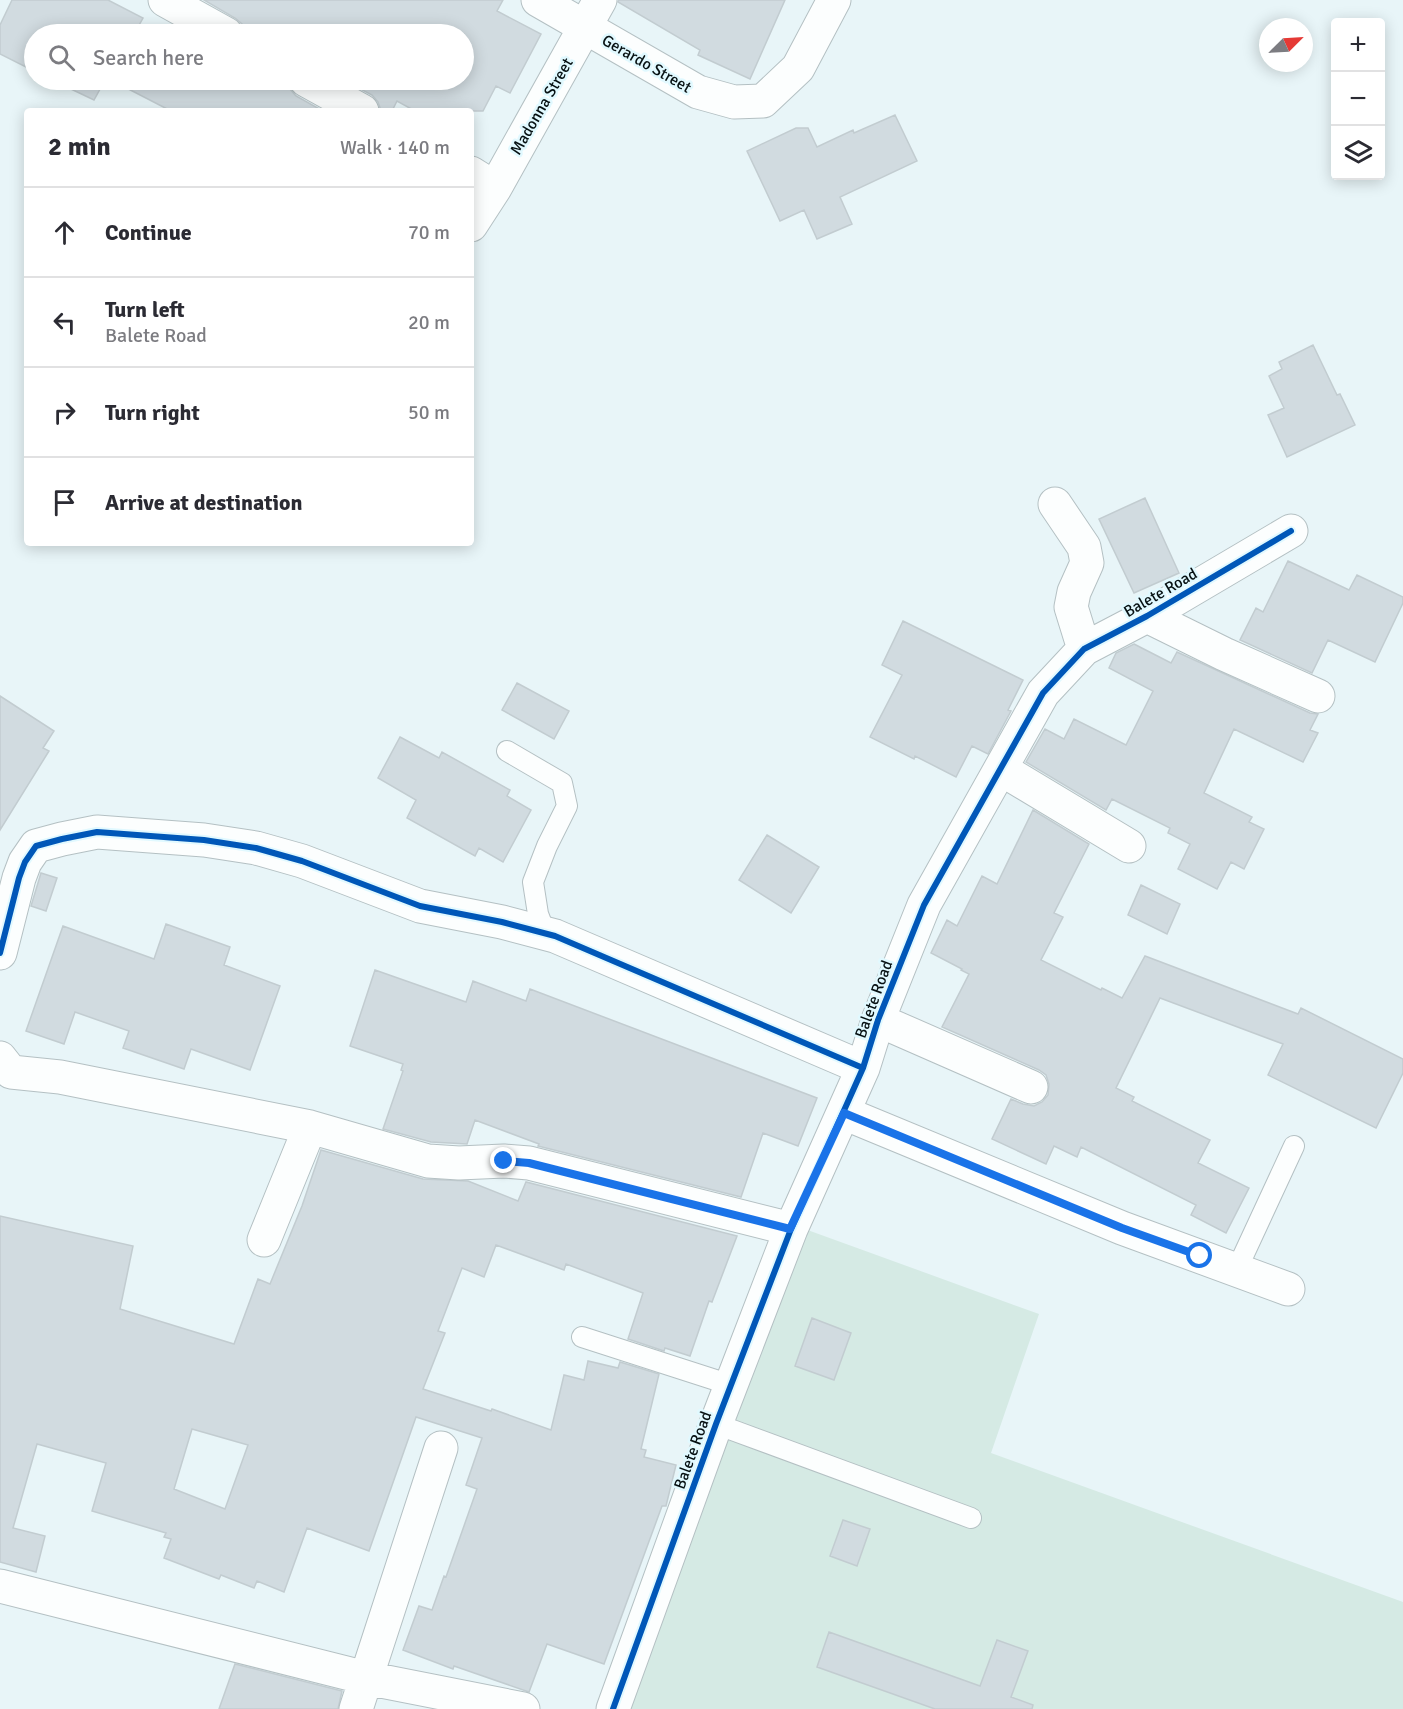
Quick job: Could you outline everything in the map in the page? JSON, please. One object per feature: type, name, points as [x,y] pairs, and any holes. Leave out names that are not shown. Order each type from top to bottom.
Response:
[{"type":"street","points":[[165,0],[208,24]]},
{"type":"street","name":"Gerardo Street","points":[[537,0],[593,14],[698,92],[734,102],[763,101],[798,68],[834,0]]},
{"type":"street","name":"Madonna Street","points":[[474,214],[483,180],[593,14]]},
{"type":"street","points":[[324,90],[357,108]]},
{"type":"street","points":[[1055,504],[1084,547],[1087,563],[1074,592],[1071,607],[1084,649]]},
{"type":"street","name":"Balete Road","points":[[613,1709],[716,1424],[790,1229],[863,1068],[878,1020],[924,905],[1043,693],[1084,649],[1147,616],[1291,531]]},
{"type":"street","points":[[1147,616],[1318,696]]},
{"type":"street","points":[[1002,769],[1129,846]]},
{"type":"street","points":[[0,953],[19,878],[25,862],[36,846],[97,832],[204,840],[256,848],[302,861],[420,906],[502,922],[555,936],[863,1068]]},
{"type":"street","points":[[878,1020],[1031,1087]]},
{"type":"street","points":[[0,1058],[11,1072],[60,1077],[309,1127],[428,1161],[529,1163],[790,1229]]},
{"type":"street","points":[[844,1113],[1122,1228],[1288,1289]]},
{"type":"street","points":[[264,1240],[309,1127]]},
{"type":"street","points":[[356,1709],[441,1448]]},
{"type":"street","points":[[0,1586],[366,1678],[524,1709]]},
{"type":"lane","points":[[507,751],[562,783],[567,797],[567,806],[547,846],[533,882],[538,914],[546,935]]},
{"type":"lane","points":[[1237,1269],[1294,1146]]},
{"type":"lane","points":[[582,1337],[731,1385]]},
{"type":"lane","points":[[716,1424],[970,1518]]},
{"type":"green space","points":[[780,1220],[1039,1314],[991,1453],[1403,1602],[1403,1709],[608,1709]]},
{"type":"building","points":[[12,0],[108,0],[143,18],[140,24],[24,24],[24,66],[0,54],[0,25]]},
{"type":"building","points":[[204,0],[503,0],[497,11],[541,34],[510,93],[496,86],[483,111],[474,111],[474,108],[410,108],[397,101],[394,108],[380,108],[372,95],[363,90],[474,90],[474,24],[242,24]]},
{"type":"building","points":[[619,0],[785,0],[750,79],[698,55],[700,50],[618,2]]},
{"type":"building","points":[[73,90],[100,90],[94,100]]},
{"type":"building","points":[[130,90],[291,90],[296,96],[318,108],[165,108]]},
{"type":"building","points":[[895,115],[917,161],[840,197],[852,224],[817,239],[804,210],[780,221],[747,151],[796,128],[808,128],[817,147],[853,130],[854,133]]},
{"type":"building","points":[[1313,345],[1337,395],[1340,394],[1355,425],[1287,457],[1268,415],[1284,408],[1269,376],[1282,369],[1279,362]]},
{"type":"building","points":[[1145,498],[1179,573],[1134,593],[1099,519]]},
{"type":"building","points":[[1288,561],[1349,590],[1357,575],[1403,597],[1403,603],[1375,662],[1328,640],[1312,673],[1240,640],[1256,608],[1263,612]]},
{"type":"building","points":[[903,621],[1023,680],[1008,710],[1011,711],[988,754],[972,746],[956,777],[870,737],[902,675],[882,665]]},
{"type":"building","points":[[1134,644],[1171,663],[1177,652],[1310,713],[1318,714],[1310,730],[1318,733],[1303,762],[1234,729],[1204,793],[1252,817],[1249,822],[1264,829],[1244,869],[1231,862],[1217,889],[1178,869],[1190,844],[1168,833],[1170,828],[1112,799],[1106,810],[1026,762],[1045,729],[1064,739],[1074,719],[1126,745],[1153,691],[1109,668],[1116,653]]},
{"type":"building","points":[[517,683],[569,711],[554,739],[502,710]]},
{"type":"building","points":[[0,696],[54,731],[43,748],[49,751],[0,830]]},
{"type":"building","points":[[400,737],[439,758],[442,752],[510,790],[507,796],[531,810],[503,862],[479,848],[475,856],[407,818],[416,800],[378,778]]},
{"type":"building","points":[[1033,810],[1089,844],[1054,913],[1063,917],[1041,960],[1122,998],[1145,956],[1298,1014],[1301,1008],[1403,1059],[1403,1073],[1376,1128],[1268,1075],[1283,1044],[1160,998],[1116,1088],[1134,1097],[1132,1101],[1210,1140],[1198,1163],[1249,1188],[1226,1233],[1191,1215],[1196,1205],[1081,1147],[1077,1157],[1054,1146],[1046,1164],[992,1139],[1011,1099],[1034,1106],[1048,1095],[1049,1084],[1046,1075],[1039,1070],[942,1027],[969,974],[931,953],[947,920],[957,926],[982,876],[997,884]]},
{"type":"building","points":[[767,835],[819,867],[791,913],[739,880]]},
{"type":"building","points":[[41,873],[57,878],[46,911],[31,906]]},
{"type":"building","points":[[1141,885],[1180,904],[1167,934],[1128,915]]},
{"type":"building","points":[[166,924],[230,947],[224,965],[280,986],[250,1070],[191,1049],[184,1069],[123,1048],[129,1031],[75,1012],[64,1044],[26,1031],[63,926],[154,959]]},
{"type":"building","points":[[375,970],[466,1002],[473,981],[526,1001],[530,989],[817,1098],[798,1146],[763,1133],[741,1197],[538,1146],[539,1144],[475,1120],[467,1144],[431,1142],[383,1129],[403,1071],[401,1070],[403,1064],[350,1046]]},
{"type":"building","points":[[321,1150],[423,1179],[468,1181],[518,1201],[526,1182],[737,1236],[712,1302],[709,1301],[690,1356],[665,1348],[664,1351],[628,1339],[643,1293],[566,1264],[564,1270],[496,1245],[484,1277],[462,1268],[438,1331],[445,1333],[423,1389],[491,1411],[492,1409],[551,1430],[564,1375],[584,1380],[588,1361],[618,1368],[620,1362],[659,1374],[641,1449],[646,1450],[644,1457],[676,1465],[666,1506],[662,1506],[604,1664],[547,1644],[529,1692],[454,1666],[453,1669],[403,1650],[419,1606],[432,1610],[444,1576],[446,1577],[477,1489],[466,1485],[482,1438],[416,1417],[369,1551],[307,1528],[284,1592],[257,1581],[254,1588],[221,1575],[219,1579],[164,1558],[171,1539],[164,1537],[166,1533],[92,1511],[106,1463],[37,1444],[13,1528],[45,1536],[36,1572],[0,1562],[0,1216],[133,1246],[120,1309],[234,1344],[258,1279],[270,1284],[302,1206]],"holes":[[[192,1429],[248,1445],[225,1509],[174,1489]]]},
{"type":"building","points":[[812,1318],[851,1333],[834,1380],[795,1366]]},
{"type":"building","points":[[843,1520],[870,1529],[857,1566],[830,1556]]},
{"type":"building","points":[[829,1632],[980,1686],[997,1640],[1028,1651],[1011,1697],[1033,1705],[1032,1709],[935,1709],[817,1667]]},
{"type":"building","points":[[235,1664],[342,1691],[338,1709],[219,1709]]},
{"type":"cycle path","points":[[613,1709],[716,1424],[791,1229],[863,1068],[878,1020],[924,905],[1043,693],[1084,649],[1147,616],[1291,531]]},
{"type":"cycle path","points":[[0,953],[19,878],[25,862],[36,846],[97,832],[204,840],[256,848],[302,861],[420,906],[502,922],[555,936],[863,1068]]},
{"type":"route","points":[[504,1161],[529,1163],[790,1229],[844,1113],[1122,1228],[1200,1256]]}]
